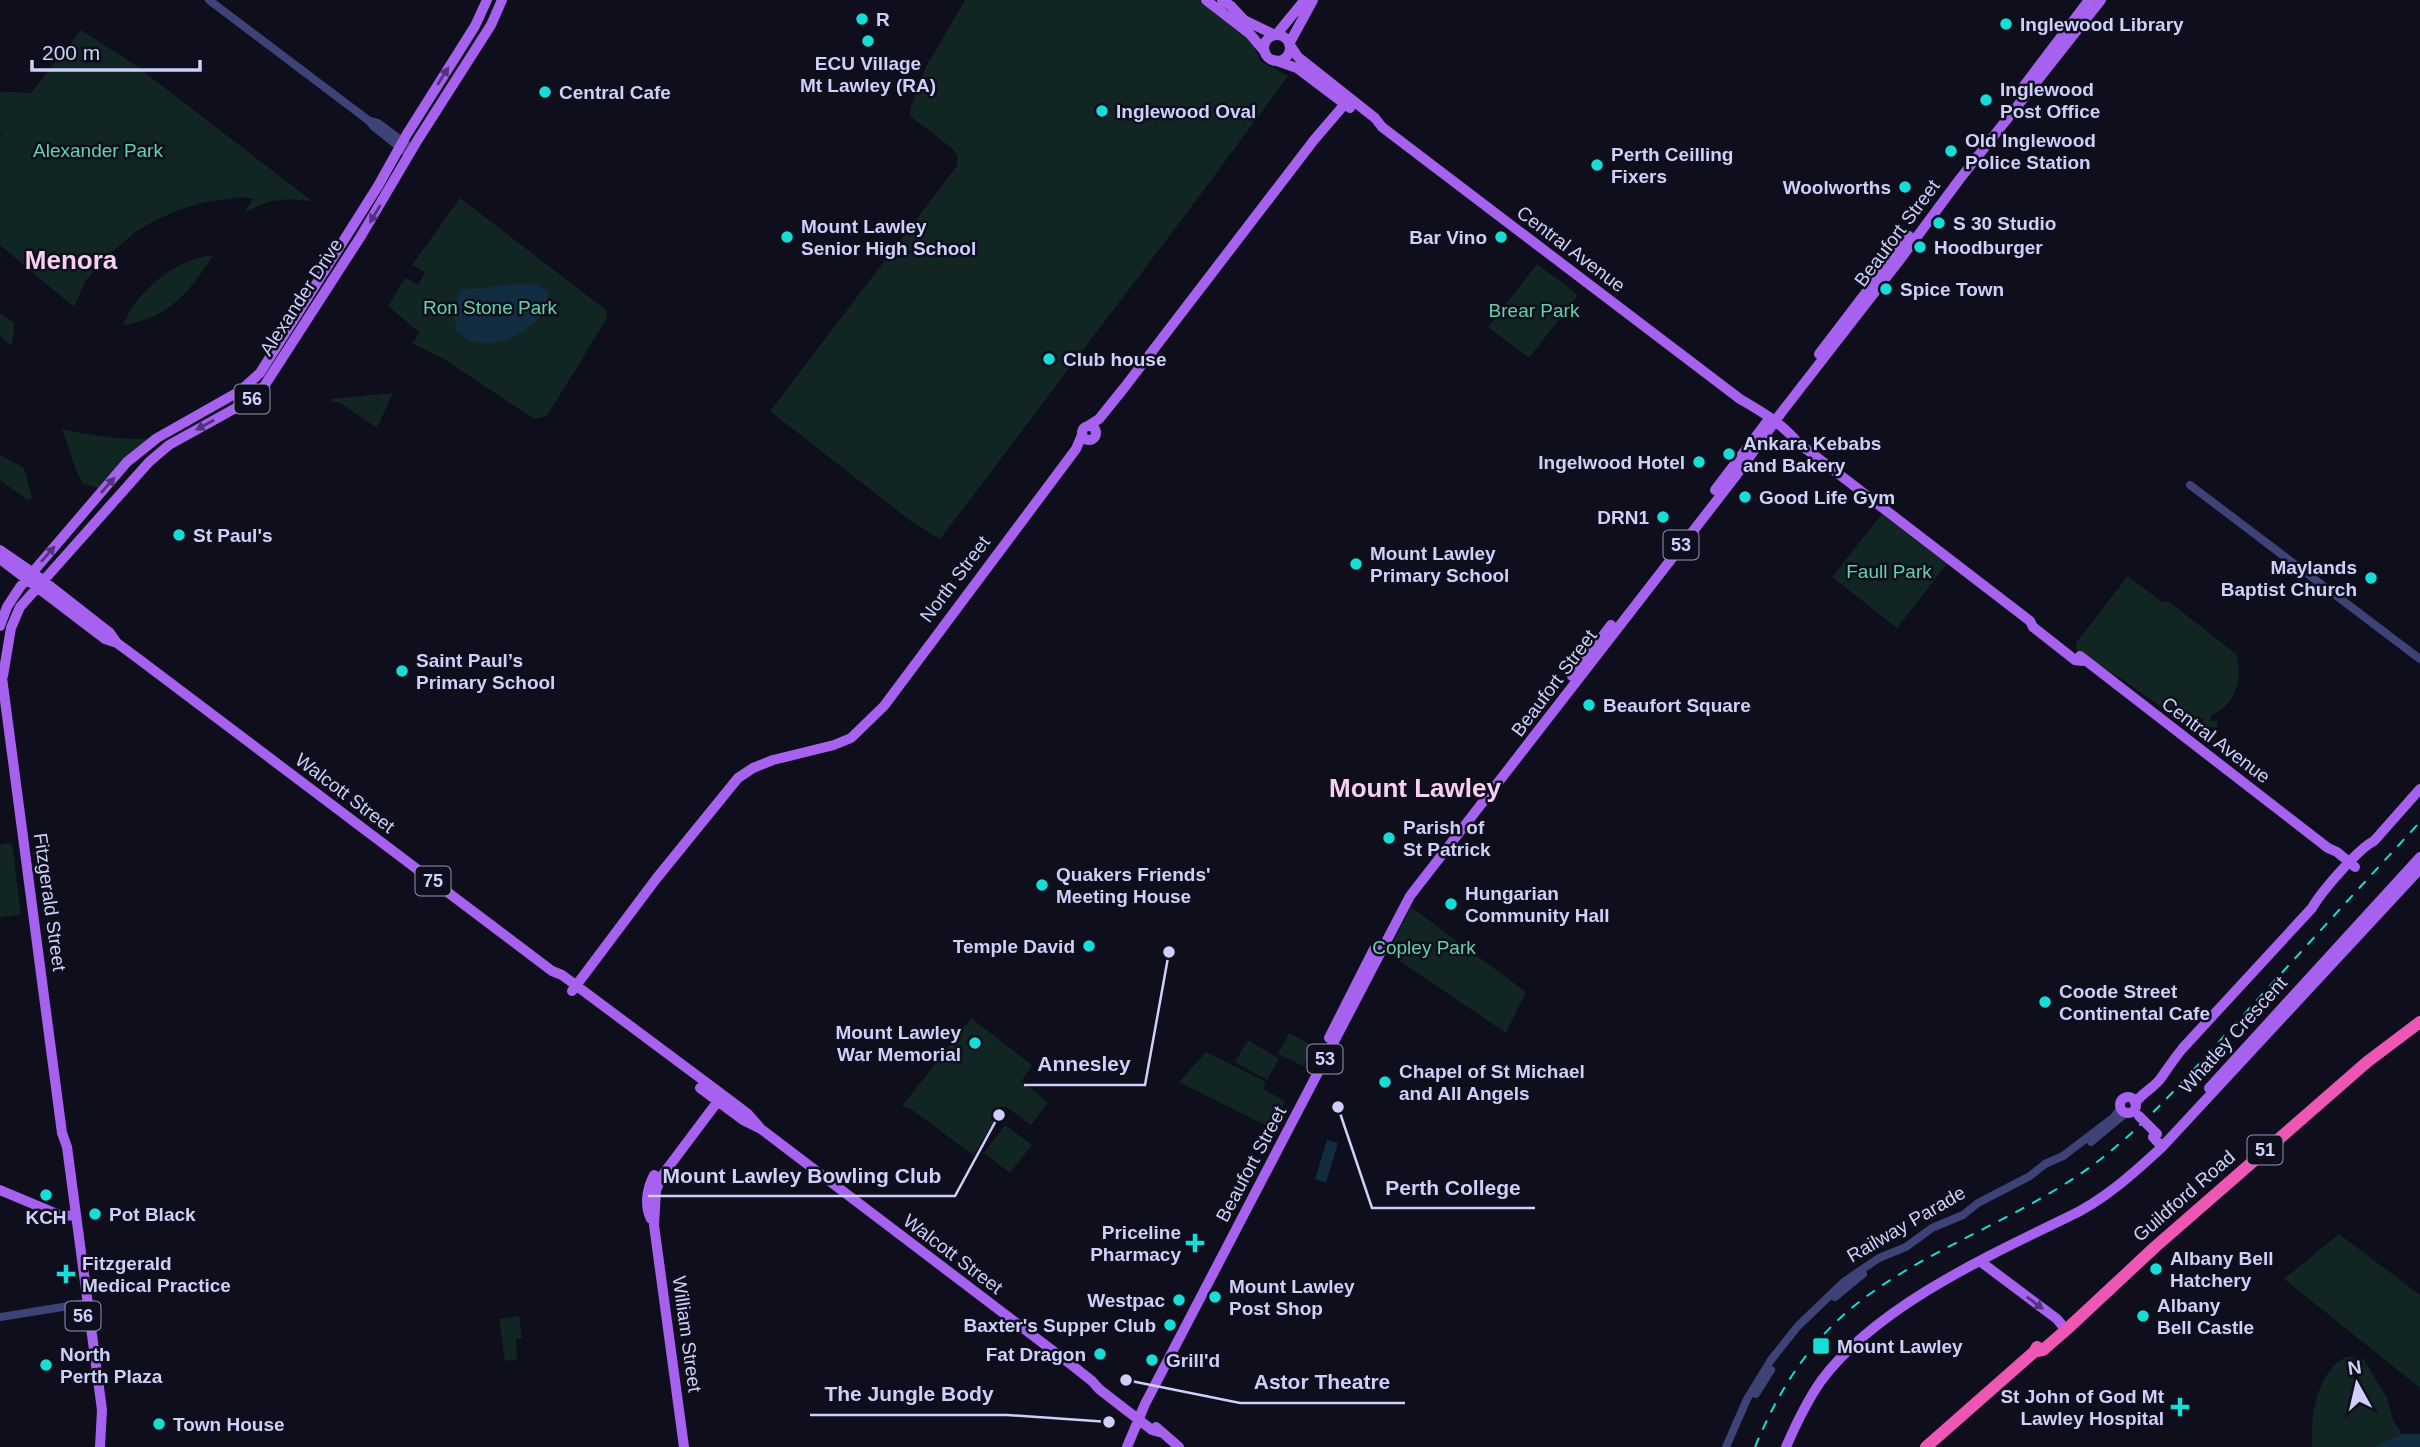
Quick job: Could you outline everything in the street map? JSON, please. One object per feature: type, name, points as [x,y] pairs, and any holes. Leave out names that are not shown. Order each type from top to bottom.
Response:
[{"type":"highway","name":"Guildford Road","points":[[1926,1447],[2034,1352],[2038,1345],[2064,1327],[2094,1297],[2103,1293],[2367,1062],[2420,1022]]},
{"type":"main road","name":"Alexander Drive","points":[[29,576],[127,462],[158,438],[251,384],[260,373],[475,26],[487,0]]},
{"type":"main road","name":"Alexander Drive","points":[[40,584],[149,462],[169,445],[252,399],[261,391],[354,247],[498,13],[502,0]]},
{"type":"main road","points":[[498,13],[511,0]]},
{"type":"main road","name":"Central Avenue","points":[[1206,0],[1250,34],[1269,56],[1297,68],[1375,118],[1382,127],[2030,621],[2033,627],[2075,660],[2082,660],[2328,848],[2337,852],[2351,867]]},
{"type":"main road","points":[[1222,0],[1244,20],[1285,38],[1289,45]]},
{"type":"main road","points":[[1305,0],[1276,35],[1265,42],[1269,56],[1286,57],[1298,24],[1313,0]]},
{"type":"main road","name":"Beaufort Street","points":[[1120,1447],[1361,972],[1404,895],[1770,422],[2089,0]]},
{"type":"main road","name":"Beaufort Street","points":[[1770,422],[1899,261],[1959,180],[2101,0]]},
{"type":"main road","name":"Central Avenue","points":[[1289,45],[1298,57],[1345,99]]},
{"type":"main road","name":"North Street","points":[[577,989],[584,984],[665,870],[738,778],[773,760],[834,745],[851,738],[884,706],[1090,430],[1345,99]]},
{"type":"main road","name":"Walcott Street","points":[[0,550],[29,576]]},
{"type":"main road","name":"Walcott Street","points":[[0,559],[40,584],[105,639],[117,643],[718,1097],[748,1114],[761,1129],[1092,1381],[1102,1384],[1152,1430],[1179,1447]]},
{"type":"main road","name":"56","points":[[0,626],[7,607],[29,576]]},
{"type":"main road","name":"Fitzgerald Street","points":[[3,677],[15,616],[40,584]]},
{"type":"main road","name":"Fitzgerald Street","points":[[0,664],[62,1133],[61,1147],[102,1410],[100,1447]]},
{"type":"main road","name":"Railway Parade","points":[[2131,1110],[2142,1094],[2160,1079],[2164,1070],[2318,899],[2351,867],[2367,844],[2374,841],[2420,789]]},
{"type":"main road","name":"Whatley Crescent","points":[[2160,1140],[2420,857]]},
{"type":"main road","name":"Whatley Crescent","points":[[1786,1447],[1804,1408],[1822,1381],[1854,1345],[1901,1308],[2058,1221],[2135,1164],[2420,869]]},
{"type":"main road","name":"William Street","points":[[684,1447],[654,1225],[648,1213],[647,1199],[652,1179],[718,1097]]},
{"type":"main road","points":[[2131,1110],[2160,1140]]},
{"type":"main road","points":[[0,1185],[51,1206],[72,1211]]},
{"type":"main road","points":[[0,1190],[62,1216],[72,1211]]},
{"type":"main road","name":"Fitzgerald Street","points":[[72,1211],[95,1411],[94,1447]]},
{"type":"main road","points":[[1981,1262],[2064,1327]]},
{"type":"main road","name":"Beaufort Street","points":[[1126,1447],[1136,1414]]},
{"type":"street","points":[[209,0],[374,127],[411,152]]},
{"type":"street","points":[[2190,485],[2420,659]]},
{"type":"street","name":"Railway Parade","points":[[1728,1447],[1772,1368],[1797,1336],[1842,1290],[1880,1264],[1910,1251],[1935,1233],[1964,1221],[1981,1207],[2067,1159],[2131,1110]]},
{"type":"street","points":[[0,1317],[81,1304]]},
{"type":"green space","points":[[965,0],[1199,0],[1252,41],[1260,61],[1288,76],[940,539],[912,522],[770,411],[957,166],[958,156],[953,149],[910,116],[926,67]]},
{"type":"green space","name":"Alexander Park","points":[[81,30],[135,65],[312,201],[277,200],[244,213],[253,199],[241,197],[206,202],[156,220],[135,232],[111,253],[86,280],[74,307],[0,245],[0,136],[3,132],[0,134],[0,92],[31,93]]},
{"type":"green space","name":"Ron Stone Park","points":[[460,198],[606,310],[607,318],[547,416],[534,419],[444,359],[412,343],[420,333],[388,306],[405,278],[418,285],[425,272],[412,265]]},
{"type":"green space","points":[[214,255],[187,292],[166,310],[139,322],[123,325],[138,300],[160,278],[186,262]]},
{"type":"green space","name":"Brear Park","points":[[1537,264],[1578,295],[1529,358],[1488,327]]},
{"type":"green space","points":[[0,313],[14,323],[11,345],[0,336]]},
{"type":"green space","points":[[393,393],[377,428],[339,402],[330,399]]},
{"type":"green space","points":[[62,429],[110,437],[157,438],[100,489],[83,483]]},
{"type":"green space","points":[[0,455],[24,468],[32,498],[29,501],[0,480]]},
{"type":"green space","name":"Faull Park","points":[[1882,514],[1947,564],[1897,628],[1832,577]]},
{"type":"green space","points":[[2128,576],[2162,602],[2168,601],[2236,654],[2239,672],[2236,690],[2226,705],[2211,715],[2211,721],[2218,721],[2217,728],[2210,727],[2210,733],[2203,733],[2203,718],[2181,721],[2076,649],[2076,643]]},
{"type":"green space","points":[[12,843],[21,915],[0,917],[0,844]]},
{"type":"green space","name":"Copley Park","points":[[1411,907],[1526,992],[1506,1033],[1388,953]]},
{"type":"green space","points":[[971,1018],[1032,1065],[1019,1085],[1022,1082],[1048,1102],[1031,1125],[1005,1106],[973,1155],[911,1109],[902,1106]]},
{"type":"green space","points":[[1289,1033],[1313,1046],[1303,1066],[1278,1054]]},
{"type":"green space","points":[[1248,1040],[1279,1059],[1267,1080],[1235,1062]]},
{"type":"green space","points":[[1206,1052],[1266,1082],[1263,1089],[1285,1101],[1275,1127],[1271,1128],[1179,1082]]},
{"type":"green space","points":[[1005,1125],[1032,1145],[1010,1173],[984,1153]]},
{"type":"green space","points":[[2339,1234],[2420,1295],[2420,1388],[2284,1279]]},
{"type":"green space","points":[[519,1316],[522,1338],[516,1339],[517,1359],[505,1361],[499,1319]]},
{"type":"green space","points":[[2346,1357],[2363,1358],[2387,1398],[2393,1420],[2402,1434],[2373,1447],[2312,1447],[2312,1422],[2317,1396],[2328,1373]]},
{"type":"water","points":[[521,284],[539,285],[548,292],[541,315],[532,325],[494,343],[467,339],[456,330],[454,310],[460,290]]},
{"type":"water","points":[[1327,1140],[1338,1143],[1326,1183],[1315,1179]]},
{"type":"water","points":[[2402,1434],[2420,1434],[2420,1447],[2373,1447]]},
{"type":"railway","points":[[1755,1447],[1786,1385],[1813,1347],[1845,1314],[1893,1279],[2052,1192],[2112,1150],[2177,1088],[2420,822]]},
{"type":"place","name":"R","points":[[862,19]]},
{"type":"place","name":"Inglewood Library","points":[[2006,24]]},
{"type":"place","name":"ECU Village Mt Lawley (RA)","points":[[868,41]]},
{"type":"place","name":"Central Cafe","points":[[545,92]]},
{"type":"place","name":"Inglewood Post Office","points":[[1986,100]]},
{"type":"place","name":"Inglewood Oval","points":[[1102,111]]},
{"type":"place","name":"Old Inglewood Police Station","points":[[1951,151]]},
{"type":"place","name":"Perth Ceilling Fixers","points":[[1597,165]]},
{"type":"place","name":"Woolworths","points":[[1905,187]]},
{"type":"place","name":"S 30 Studio","points":[[1939,223]]},
{"type":"place","name":"Mount Lawley Senior High School","points":[[787,237]]},
{"type":"place","name":"Bar Vino","points":[[1501,237]]},
{"type":"place","name":"Hoodburger","points":[[1920,247]]},
{"type":"place","name":"Spice Town","points":[[1886,289]]},
{"type":"place","name":"Club house","points":[[1049,359]]},
{"type":"place","name":"Ankara Kebabs and Bakery","points":[[1729,454]]},
{"type":"place","name":"Ingelwood Hotel","points":[[1699,462]]},
{"type":"place","name":"Good Life Gym","points":[[1745,497]]},
{"type":"place","name":"DRN1","points":[[1663,517]]},
{"type":"place","name":"St Paul's","points":[[179,535]]},
{"type":"place","name":"Mount Lawley Primary School","points":[[1356,564]]},
{"type":"place","name":"Maylands Baptist Church","points":[[2371,578]]},
{"type":"place","name":"Saint Paul’s Primary School","points":[[402,671]]},
{"type":"place","name":"Beaufort Square","points":[[1589,705]]},
{"type":"place","name":"Parish of St Patrick","points":[[1389,838]]},
{"type":"place","name":"Quakers Friends' Meeting House","points":[[1042,885]]},
{"type":"place","name":"Hungarian Community Hall","points":[[1451,904]]},
{"type":"place","name":"Temple David","points":[[1089,946]]},
{"type":"place","name":"Annesley","points":[[1169,952]]},
{"type":"place","name":"Coode Street Continental Cafe","points":[[2045,1002]]},
{"type":"place","name":"Mount Lawley War Memorial","points":[[975,1043]]},
{"type":"place","name":"Chapel of St Michael and All Angels","points":[[1385,1082]]},
{"type":"place","name":"Perth College","points":[[1338,1107]]},
{"type":"place","name":"Mount Lawley Bowling Club","points":[[999,1115]]},
{"type":"place","name":"KCH","points":[[46,1195]]},
{"type":"place","name":"Pot Black","points":[[95,1214]]},
{"type":"place","name":"Priceline Pharmacy","points":[[1195,1243]]},
{"type":"place","name":"Albany Bell Hatchery","points":[[2156,1269]]},
{"type":"place","name":"Fitzgerald Medical Practice","points":[[66,1274]]},
{"type":"place","name":"Mount Lawley Post Shop","points":[[1215,1297]]},
{"type":"place","name":"Westpac","points":[[1179,1300]]},
{"type":"place","name":"Albany Bell Castle","points":[[2143,1316]]},
{"type":"place","name":"Baxter's Supper Club","points":[[1170,1325]]},
{"type":"place","name":"Mount Lawley","points":[[1821,1346]]},
{"type":"place","name":"Fat Dragon","points":[[1100,1354]]},
{"type":"place","name":"Grill'd","points":[[1152,1360]]},
{"type":"place","name":"North Perth Plaza","points":[[46,1365]]},
{"type":"place","name":"Astor Theatre","points":[[1126,1380]]},
{"type":"place","name":"St John of God Mt Lawley Hospital","points":[[2180,1407]]},
{"type":"place","name":"The Jungle Body","points":[[1109,1422]]},
{"type":"place","name":"Town House","points":[[159,1424]]},
{"type":"district","name":"Menora","points":[[71,260]]},
{"type":"district","name":"Mount Lawley","points":[[1415,788]]}]
